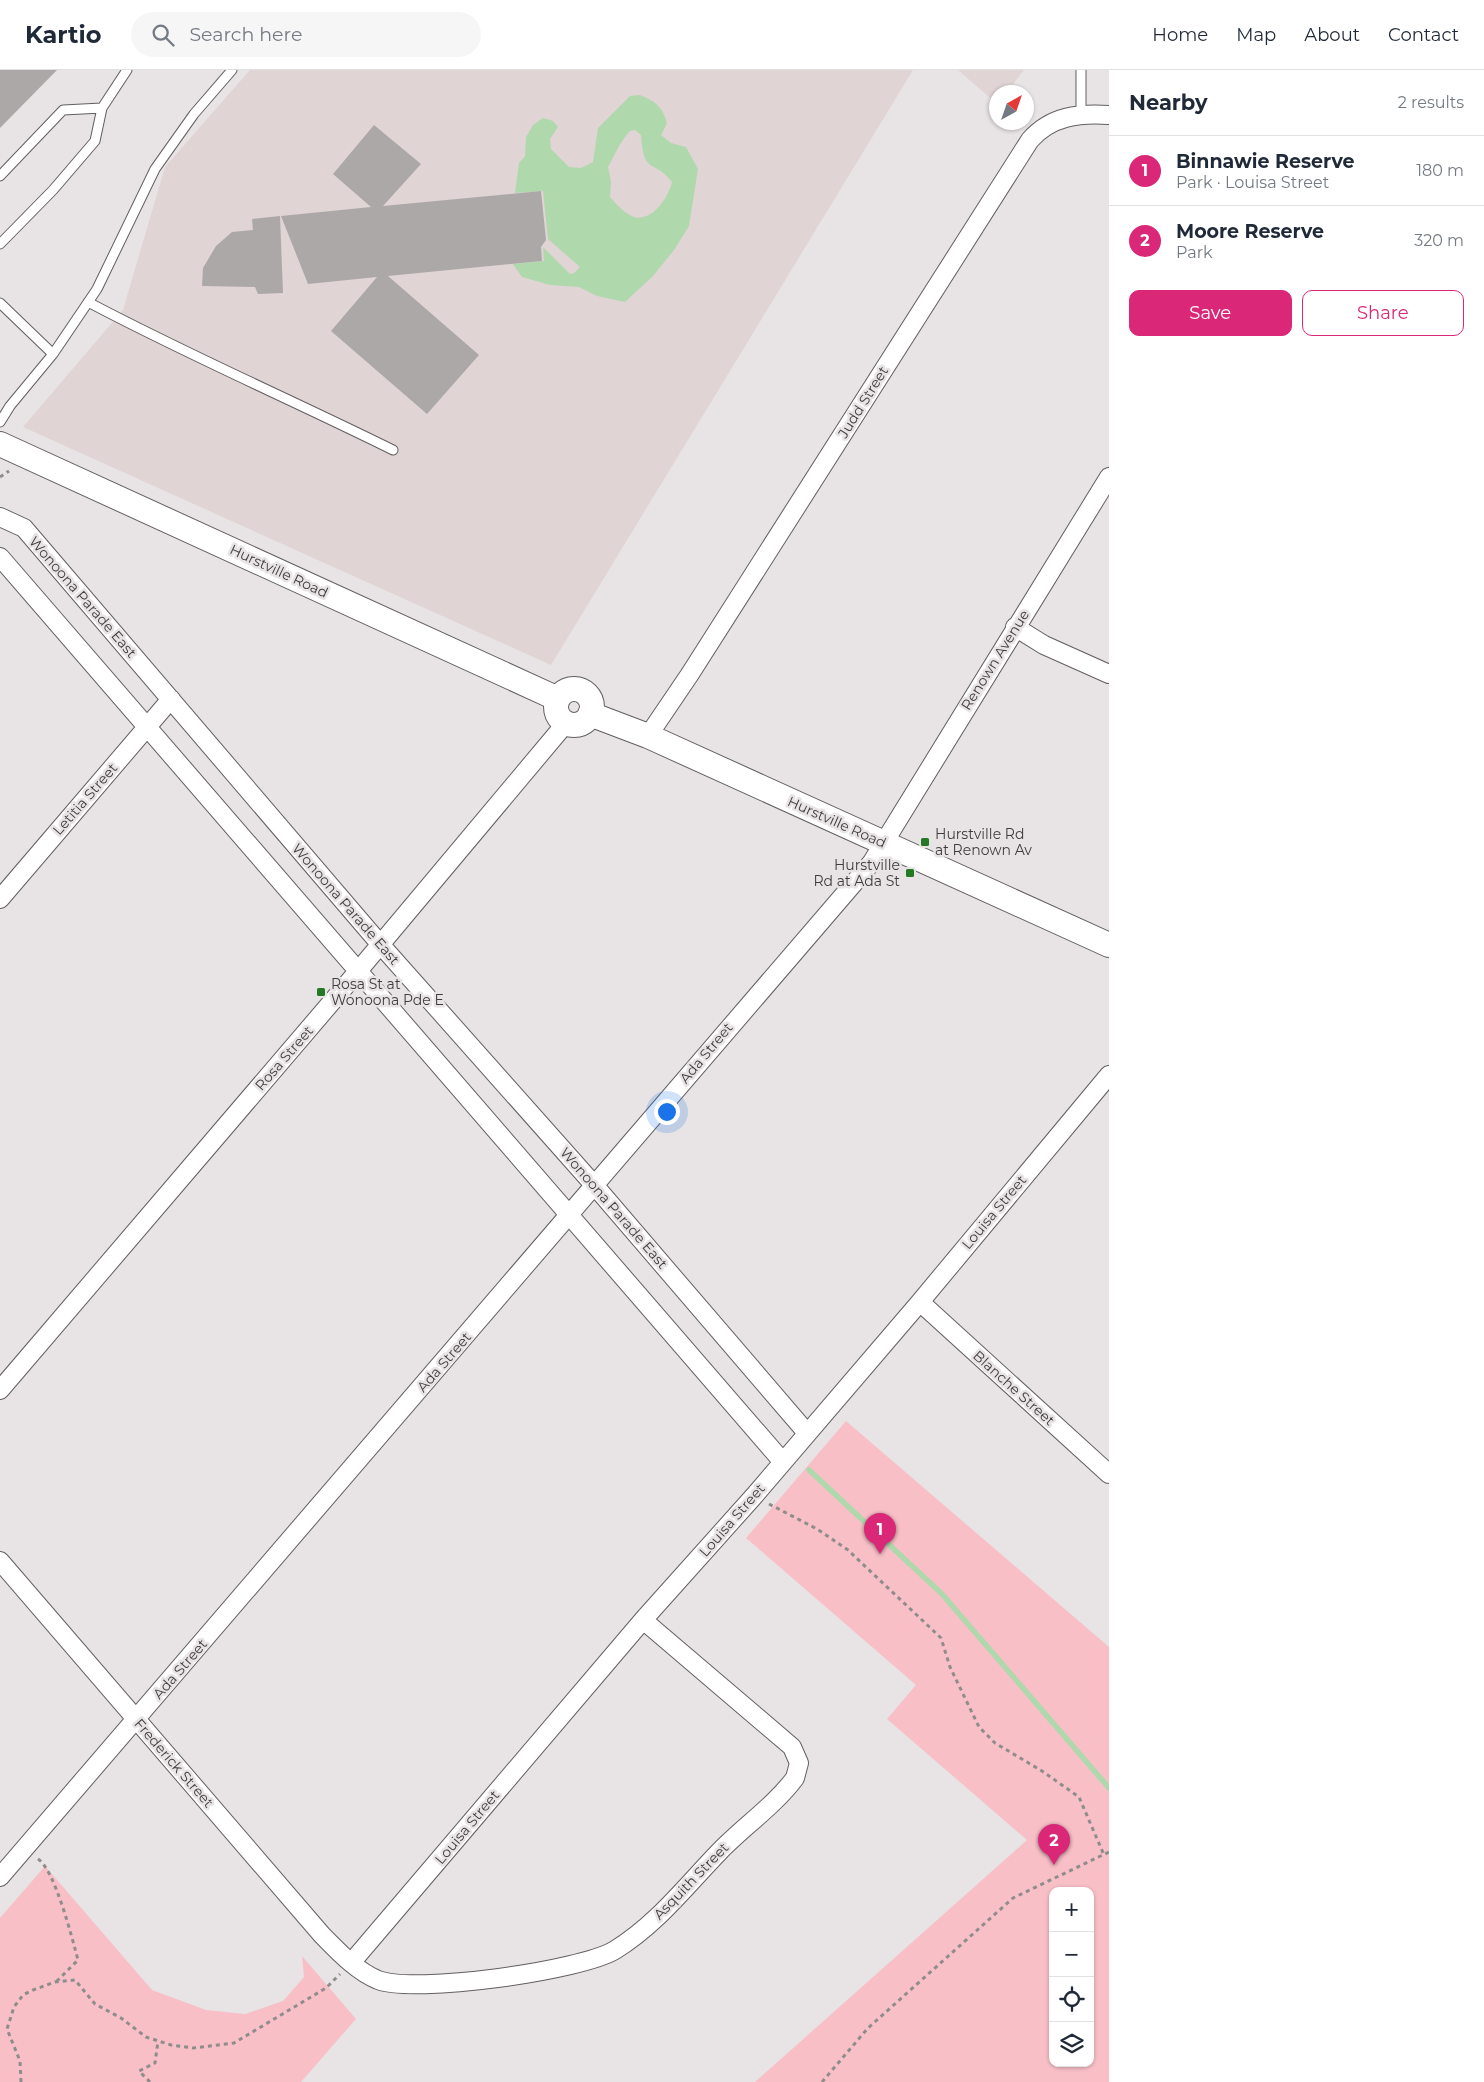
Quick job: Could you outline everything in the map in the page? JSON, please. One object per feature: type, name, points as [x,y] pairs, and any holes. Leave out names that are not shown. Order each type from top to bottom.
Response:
[{"type":"main road","name":"Hurstville Road","points":[[0,444],[558,699]]},
{"type":"main road","points":[[579,690],[588,697],[592,708],[590,714],[583,723],[572,725],[566,723],[558,715],[556,704],[558,699],[567,691],[579,690]]},
{"type":"main road","name":"Hurstville Road","points":[[590,714],[648,736],[1109,945]]},
{"type":"street","name":"Judd Street","points":[[648,736],[1030,140],[1041,129],[1054,121],[1081,115],[1109,115]]},
{"type":"street","name":"Renown Avenue","points":[[882,842],[1109,477]]},
{"type":"street","name":"Wonoona Parade East","points":[[0,517],[24,528],[380,944],[596,1186],[807,1433]]},
{"type":"street","points":[[0,557],[782,1461]]},
{"type":"street","points":[[1015,628],[1044,645],[1109,674]]},
{"type":"street","name":"Letitia Street","points":[[0,899],[171,700]]},
{"type":"street","name":"Rosa Street","points":[[0,1390],[359,970],[566,723]]},
{"type":"street","name":"Ada Street","points":[[0,1877],[596,1186],[718,1039],[872,862],[882,842]]},
{"type":"street","name":"Louisa Street","points":[[351,1963],[643,1620],[754,1496],[920,1302],[1109,1075]]},
{"type":"street","name":"Blanche Street","points":[[920,1302],[1109,1474]]},
{"type":"street","name":"Frederick Street","points":[[0,1561],[322,1935],[351,1963]]},
{"type":"street","name":"Asquith Street","points":[[351,1963],[372,1977],[386,1982],[463,1982],[570,1966],[602,1956],[632,1938],[657,1917],[720,1851],[790,1785],[799,1768],[797,1756],[792,1747],[643,1620]]},
{"type":"lane","points":[[0,244],[53,190],[95,141],[102,108],[127,70]]},
{"type":"lane","points":[[0,422],[10,406],[53,354],[98,289],[155,169],[194,114],[232,70]]},
{"type":"lane","points":[[1081,70],[1081,115]]},
{"type":"lane","points":[[0,176],[63,110],[102,108]]},
{"type":"lane","points":[[88,302],[154,337],[393,450]]},
{"type":"lane","points":[[0,303],[53,354]]},
{"type":"path","points":[[754,1496],[817,1529],[848,1550],[941,1638],[950,1667],[979,1727],[996,1743],[1042,1771],[1079,1797],[1104,1855]]},
{"type":"path","points":[[23,1850],[44,1862],[59,1898],[78,1960],[55,1982]]},
{"type":"path","points":[[822,2082],[868,2028],[1013,1898],[1109,1852]]},
{"type":"path","points":[[22,2082],[20,2061],[7,2029],[14,2007],[23,1995],[55,1982],[75,1980],[95,2004],[121,2018],[146,2037],[192,2048],[234,2043],[326,1988],[351,1963]]},
{"type":"path","points":[[150,2082],[139,2071],[156,2063],[158,2041]]},
{"type":"shaded area","points":[[250,70],[913,70],[551,665],[23,427],[123,310],[165,167]]},
{"type":"shaded area","points":[[958,70],[1024,70],[1012,85],[989,85],[989,97]]},
{"type":"shaded area","points":[[640,95],[658,105],[667,123],[661,135],[671,143],[686,147],[698,169],[689,226],[674,250],[653,276],[625,302],[597,296],[579,287],[550,285],[522,277],[513,264],[544,261],[543,247],[570,274],[580,267],[548,239],[543,191],[515,193],[519,163],[525,156],[526,137],[533,125],[543,118],[553,121],[558,127],[550,139],[551,149],[569,167],[581,168],[593,162],[598,128],[630,96]],"holes":[[[635,130],[641,135],[642,148],[647,162],[660,170],[672,182],[664,201],[659,207],[648,216],[641,218],[627,214],[610,197],[611,182],[608,167],[630,131]]]},
{"type":"shaded area","points":[[846,1421],[1109,1647],[1109,2082],[755,2082],[1027,1840],[887,1719],[916,1685],[746,1538]]},
{"type":"shaded area","points":[[45,1866],[152,1990],[206,2010],[245,2014],[283,2001],[304,1977],[302,1956],[356,2019],[301,2082],[0,2082],[0,1918]]},
{"type":"building","points":[[0,70],[57,70],[0,128]]},
{"type":"building","points":[[374,125],[421,164],[383,206],[541,191],[546,240],[541,247],[542,261],[388,276],[479,355],[427,414],[331,331],[377,277],[308,284],[281,216],[371,207],[333,174]]},
{"type":"building","points":[[280,216],[283,293],[258,294],[255,287],[202,286],[203,268],[216,246],[232,232],[253,230],[252,219]]},
{"type":"waterway","points":[[809,1470],[942,1594],[1109,1788]]},
{"type":"place","name":"Hurstville Rd at Renown Av","points":[[925,842]]},
{"type":"place","name":"Hurstville Rd at Ada St","points":[[910,873]]},
{"type":"place","name":"Rosa St at Wonoona Pde E","points":[[321,992]]},
{"type":"place","name":"Binnawie Reserve","points":[[880,1554]]},
{"type":"place","name":"Moore Reserve","points":[[1054,1865]]}]
